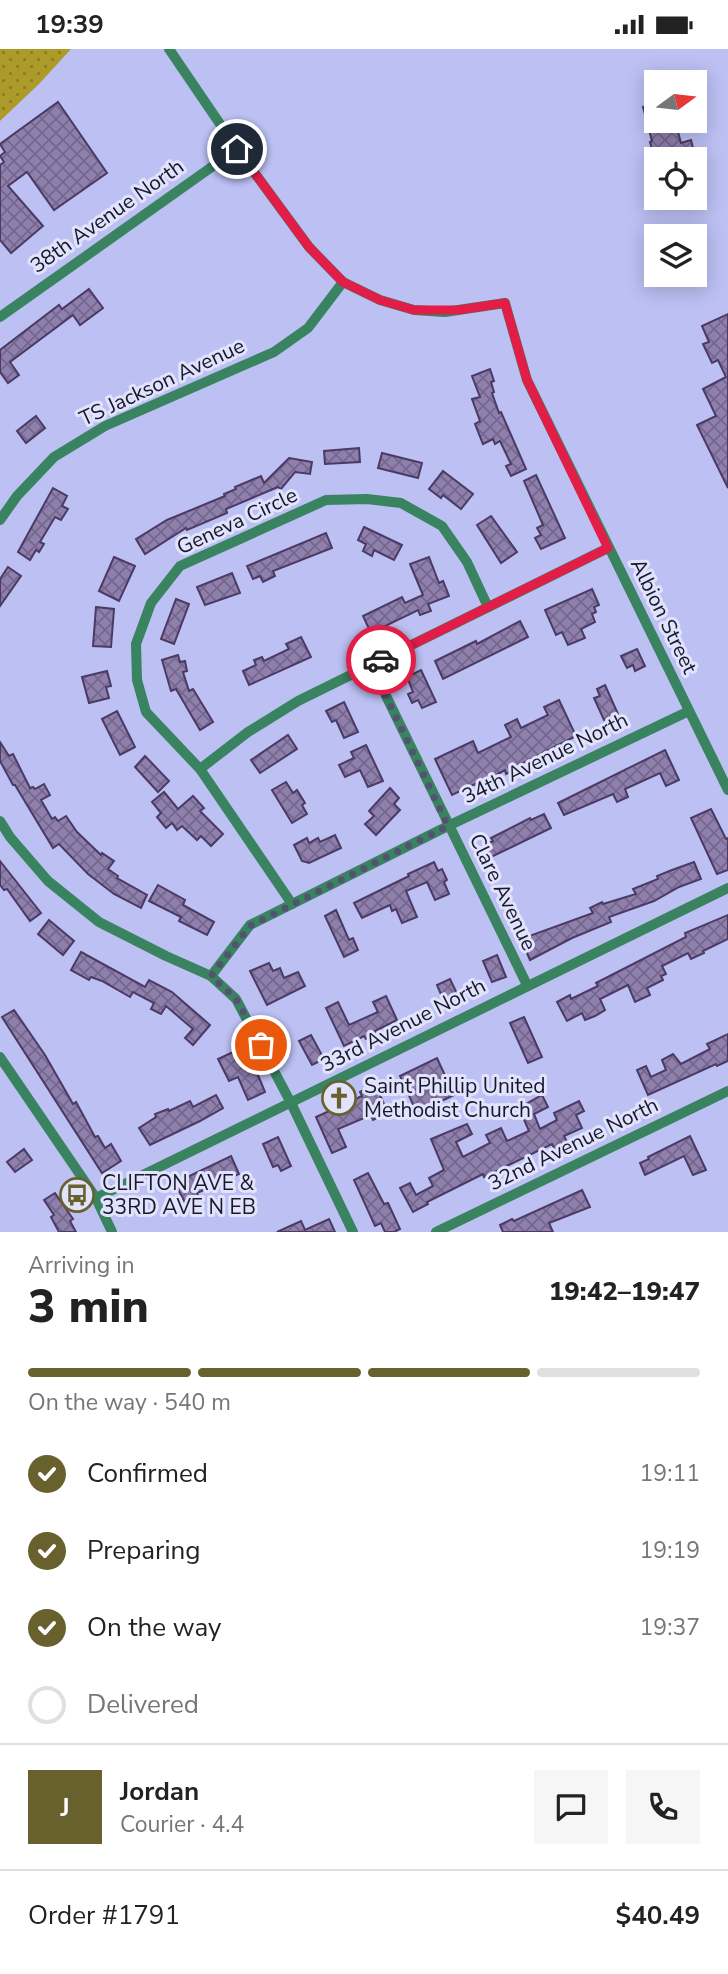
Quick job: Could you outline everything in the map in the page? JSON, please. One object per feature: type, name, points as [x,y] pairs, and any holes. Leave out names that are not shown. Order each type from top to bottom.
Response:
[{"type":"street","points":[[169,49],[237,149],[309,247],[343,282]]},
{"type":"street","name":"38th Avenue North","points":[[0,317],[237,149]]},
{"type":"street","name":"Albion Street","points":[[343,282],[380,300],[414,310],[458,310],[505,303],[527,380],[728,790]]},
{"type":"street","name":"TS Jackson Avenue","points":[[0,520],[17,496],[54,457],[105,426],[274,352],[308,328],[343,282]]},
{"type":"street","name":"Geneva Circle","points":[[292,904],[201,768],[146,712],[137,680],[136,644],[150,603],[180,566],[326,500],[367,499],[401,503],[442,526],[467,562],[488,607]]},
{"type":"street","points":[[201,768],[248,732],[298,701],[608,548]]},
{"type":"street","name":"Clare Avenue","points":[[371,665],[527,985]]},
{"type":"street","name":"34th Avenue North","points":[[211,976],[250,926],[448,826],[690,711]]},
{"type":"street","points":[[0,821],[10,837],[48,881],[99,922],[211,976],[236,999],[291,1103],[353,1232]]},
{"type":"street","name":"33rd Avenue North","points":[[96,1198],[728,888]]},
{"type":"street","points":[[0,1058],[96,1198],[112,1232]]},
{"type":"street","name":"32nd Avenue North","points":[[436,1232],[728,1091]]},
{"type":"shaded area","points":[[0,49],[71,49],[0,121]]},
{"type":"building","points":[[58,102],[107,173],[54,210],[27,172],[8,186],[43,226],[11,253],[0,240],[0,165],[4,162],[0,156],[5,152],[0,144]]},
{"type":"building","points":[[650,133],[678,133],[681,143],[691,140],[693,147],[651,147]]},
{"type":"building","points":[[89,289],[103,308],[80,325],[73,315],[10,362],[19,375],[8,383],[0,372],[0,350],[59,305],[62,309]]},
{"type":"building","points":[[728,314],[728,488],[697,425],[716,416],[703,389],[726,377],[718,360],[712,363],[703,344],[709,342],[702,326]]},
{"type":"building","points":[[490,369],[494,381],[491,382],[492,393],[499,413],[501,412],[526,469],[511,476],[506,466],[511,464],[500,441],[495,444],[493,439],[483,444],[475,424],[480,421],[472,399],[480,397],[472,376]]},
{"type":"building","points":[[36,416],[45,428],[26,443],[17,431]]},
{"type":"building","points":[[359,448],[360,462],[325,464],[324,451]]},
{"type":"building","points":[[382,453],[422,463],[418,478],[378,468]]},
{"type":"building","points":[[289,458],[312,462],[310,474],[295,472],[281,489],[278,487],[226,509],[227,513],[187,530],[186,528],[145,554],[136,539],[167,520],[225,496],[224,494],[236,489],[235,487],[261,476],[264,483]]},
{"type":"building","points":[[443,471],[473,494],[461,509],[443,495],[441,498],[429,489]]},
{"type":"building","points":[[536,475],[565,538],[541,549],[535,538],[541,535],[537,528],[543,525],[524,481]]},
{"type":"building","points":[[53,488],[67,496],[62,506],[68,509],[61,520],[55,517],[40,542],[44,544],[30,560],[18,552]]},
{"type":"building","points":[[491,516],[517,552],[501,563],[477,525]]},
{"type":"building","points":[[364,527],[402,545],[394,560],[374,550],[372,556],[363,551],[366,544],[358,540]]},
{"type":"building","points":[[326,533],[332,548],[273,571],[275,576],[263,582],[260,576],[253,579],[247,566]]},
{"type":"building","points":[[114,557],[135,566],[119,601],[99,591]]},
{"type":"building","points":[[429,557],[439,583],[443,581],[449,596],[428,604],[431,611],[420,615],[418,610],[371,633],[363,616],[402,597],[405,603],[423,595],[410,564]]},
{"type":"building","points":[[8,567],[21,576],[0,606],[0,579]]},
{"type":"building","points":[[232,573],[240,593],[205,605],[197,587]]},
{"type":"building","points":[[592,589],[599,605],[594,607],[596,612],[592,614],[595,622],[581,629],[585,638],[568,645],[562,632],[556,635],[545,610]]},
{"type":"building","points":[[176,599],[189,604],[174,644],[161,639]]},
{"type":"building","points":[[96,607],[114,609],[111,647],[93,646]]},
{"type":"building","points":[[520,621],[528,637],[443,679],[435,661],[476,641],[477,644]]},
{"type":"building","points":[[301,637],[311,657],[249,685],[243,671],[256,665],[254,660],[262,657],[264,661],[289,649],[286,644]]},
{"type":"building","points":[[637,649],[645,666],[635,671],[633,665],[627,668],[621,656]]},
{"type":"building","points":[[178,655],[180,662],[185,661],[187,671],[183,672],[189,691],[193,689],[213,722],[200,730],[176,689],[171,691],[162,660]]},
{"type":"building","points":[[421,670],[436,702],[422,708],[418,700],[412,703],[408,694],[413,692],[407,677]]},
{"type":"building","points":[[107,671],[111,686],[106,687],[109,698],[89,703],[82,677]]},
{"type":"building","points":[[605,685],[618,714],[604,720],[594,698],[600,696],[597,689]]},
{"type":"building","points":[[559,700],[576,736],[506,774],[505,770],[452,795],[435,759],[473,741],[478,753],[511,737],[505,725],[517,719],[521,728],[548,715],[544,707]]},
{"type":"building","points":[[344,702],[358,732],[344,738],[336,720],[332,722],[326,711]]},
{"type":"building","points":[[117,711],[135,747],[120,755],[102,719]]},
{"type":"building","points":[[288,735],[297,749],[260,773],[251,760]]},
{"type":"building","points":[[0,742],[9,756],[13,754],[30,788],[35,789],[44,784],[50,795],[41,800],[52,819],[55,817],[58,821],[66,816],[77,832],[101,855],[102,853],[114,861],[108,869],[118,876],[117,878],[147,895],[141,908],[114,894],[88,874],[59,844],[53,848],[0,761]]},
{"type":"building","points":[[366,745],[383,781],[368,787],[360,770],[345,777],[339,765],[354,758],[351,752]]},
{"type":"building","points":[[665,750],[679,780],[666,786],[660,773],[625,789],[628,797],[617,802],[613,794],[564,815],[558,803]]},
{"type":"building","points":[[145,756],[169,781],[158,792],[135,767]]},
{"type":"building","points":[[286,782],[293,793],[297,790],[305,803],[302,805],[307,814],[292,823],[272,790]]},
{"type":"building","points":[[390,788],[399,798],[394,804],[400,810],[376,835],[365,824],[374,816],[369,811]]},
{"type":"building","points":[[164,792],[178,809],[193,796],[204,808],[200,811],[223,834],[211,846],[201,836],[197,840],[182,826],[177,830],[172,823],[166,828],[157,817],[161,813],[152,802]]},
{"type":"building","points":[[711,809],[726,839],[728,838],[728,870],[717,874],[691,818]]},
{"type":"building","points":[[544,814],[551,828],[489,858],[483,846],[493,841],[491,838],[530,818],[531,820]]},
{"type":"building","points":[[335,835],[341,848],[309,863],[302,861],[294,845],[307,838],[309,843],[318,838],[320,842]]},
{"type":"building","points":[[0,861],[41,913],[30,921],[7,889],[4,890],[0,885]]},
{"type":"building","points":[[434,862],[438,871],[442,869],[449,894],[435,900],[427,882],[406,891],[417,917],[402,923],[396,909],[392,911],[390,905],[362,918],[354,903]]},
{"type":"building","points":[[694,862],[701,879],[654,901],[609,917],[611,922],[530,960],[521,939],[593,913],[590,908],[602,902],[603,904],[636,894],[633,889],[658,879],[657,876]]},
{"type":"building","points":[[158,885],[185,900],[183,905],[214,922],[207,935],[179,921],[181,917],[149,901]]},
{"type":"building","points":[[336,910],[349,940],[353,938],[358,950],[344,957],[325,916]]},
{"type":"building","points":[[728,915],[728,939],[691,959],[688,953],[662,966],[666,974],[661,976],[663,980],[647,988],[650,995],[635,1002],[628,985],[600,999],[605,1010],[595,1016],[585,1020],[582,1013],[567,1021],[557,1002],[570,995],[571,999],[598,986],[596,983],[686,937],[685,933]]},
{"type":"building","points":[[49,920],[74,941],[63,955],[38,934]]},
{"type":"building","points":[[81,952],[145,987],[149,980],[172,992],[210,1025],[193,1045],[185,1038],[193,1029],[166,1006],[161,1014],[151,1009],[154,1003],[133,992],[130,997],[102,981],[91,977],[89,980],[71,970]]},
{"type":"building","points":[[497,955],[506,977],[492,982],[483,961]]},
{"type":"building","points":[[269,963],[273,971],[280,968],[284,978],[298,972],[305,986],[267,1005],[250,971]]},
{"type":"building","points":[[450,979],[459,998],[445,1004],[437,985]]},
{"type":"building","points":[[386,996],[397,1020],[375,1031],[376,1033],[366,1039],[364,1036],[344,1046],[326,1008],[338,1002],[349,1025],[378,1012],[373,1002]]},
{"type":"building","points":[[14,1010],[45,1055],[73,1104],[76,1102],[95,1137],[98,1136],[105,1148],[111,1144],[121,1161],[102,1173],[2,1017]]},
{"type":"building","points":[[524,1017],[542,1057],[528,1063],[510,1023]]},
{"type":"building","points":[[728,1034],[728,1061],[648,1095],[637,1070],[646,1066],[651,1077],[666,1070],[662,1060],[673,1054],[681,1064],[710,1049],[707,1044]]},
{"type":"building","points":[[311,1035],[324,1059],[312,1065],[299,1041]]},
{"type":"building","points":[[246,1046],[265,1092],[248,1100],[238,1077],[229,1081],[218,1059]]},
{"type":"building","points":[[437,1058],[454,1095],[417,1113],[400,1076]]},
{"type":"building","points":[[375,1084],[388,1113],[373,1120],[371,1115],[338,1129],[346,1147],[332,1153],[316,1117],[362,1096],[360,1092]]},
{"type":"building","points":[[216,1095],[223,1108],[150,1145],[139,1128],[156,1117],[155,1114],[190,1101],[193,1107]]},
{"type":"building","points":[[542,1095],[548,1107],[534,1114],[540,1129],[557,1120],[554,1113],[579,1101],[584,1111],[576,1115],[582,1128],[564,1136],[568,1144],[555,1150],[552,1144],[484,1177],[483,1174],[427,1202],[428,1204],[413,1212],[400,1188],[410,1183],[416,1195],[433,1186],[429,1178],[444,1170],[431,1139],[467,1124],[472,1134],[456,1142],[463,1157],[490,1143],[486,1135],[501,1128],[507,1141],[529,1131],[519,1108]]},
{"type":"building","points":[[690,1136],[706,1170],[693,1175],[684,1156],[645,1175],[640,1163]]},
{"type":"building","points":[[278,1137],[291,1166],[281,1171],[278,1165],[273,1167],[263,1144]]},
{"type":"building","points":[[24,1149],[32,1160],[15,1172],[7,1162]]},
{"type":"building","points":[[231,1156],[239,1174],[197,1193],[198,1196],[185,1203],[175,1183]]},
{"type":"building","points":[[368,1173],[384,1204],[388,1203],[400,1229],[385,1232],[381,1223],[375,1226],[354,1180]]},
{"type":"building","points":[[582,1190],[590,1207],[549,1223],[553,1232],[503,1232],[500,1225]]},
{"type":"building","points":[[55,1193],[73,1219],[70,1221],[76,1232],[59,1232],[51,1217],[54,1215],[44,1200]]},
{"type":"building","points":[[329,1219],[335,1232],[277,1232],[301,1221],[305,1230]]},
{"type":"way so far","points":[[261,1045],[236,999],[211,976],[250,926],[448,826],[371,665],[381,660]]},
{"type":"place","name":"Saint Phillip United Methodist Church","points":[[339,1098]]},
{"type":"place","name":"CLIFTON AVE & 33RD AVE N EB","points":[[77,1195]]},
{"type":"route","points":[[237,149],[309,247],[343,282],[391,305],[414,310],[458,310],[505,303],[527,380],[608,548],[381,660]]}]
